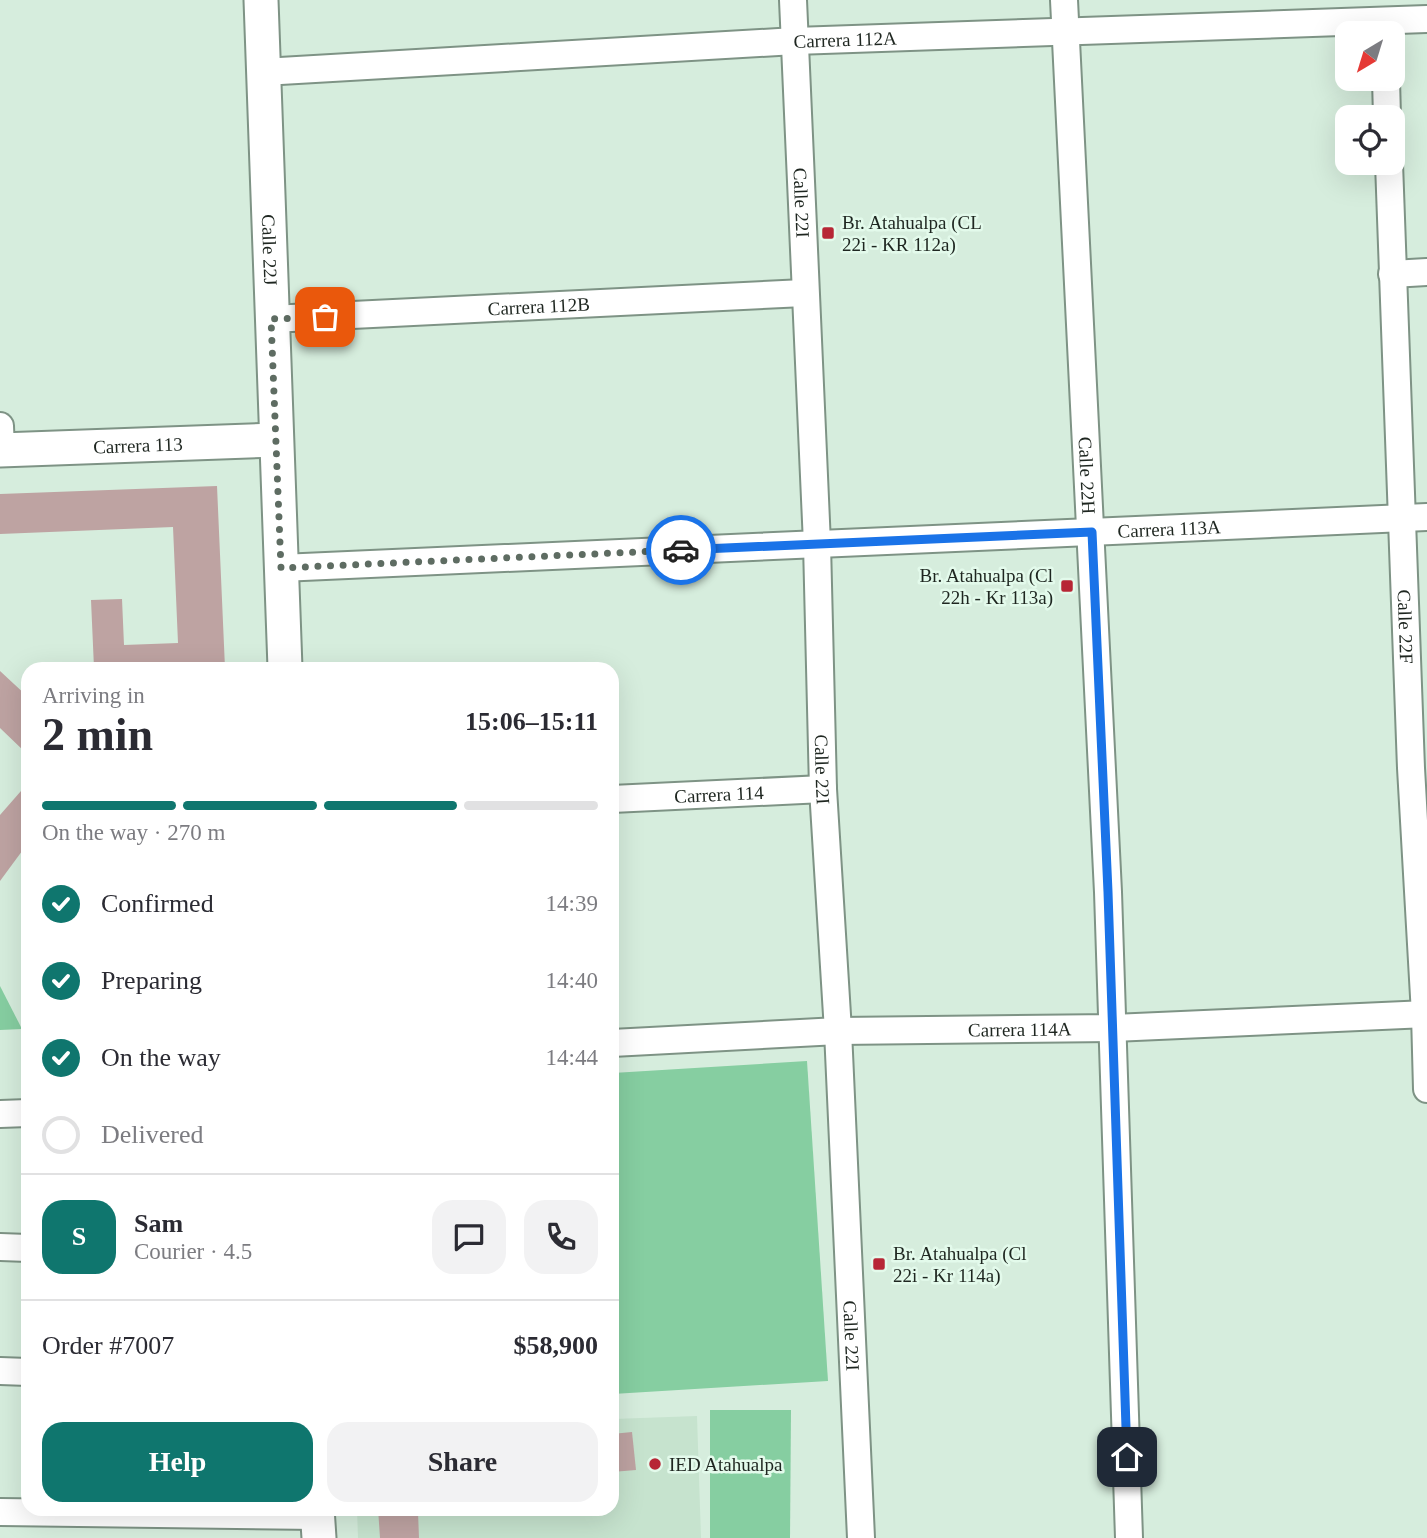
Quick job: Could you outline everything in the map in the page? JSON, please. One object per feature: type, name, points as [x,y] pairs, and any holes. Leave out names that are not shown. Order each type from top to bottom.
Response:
[{"type":"street","name":"Calle 22J","points":[[261,0],[285,662]]},
{"type":"street","name":"Calle 22I","points":[[793,0],[817,544],[823,789],[838,1031],[861,1538]]},
{"type":"street","name":"Calle 22H","points":[[1064,0],[1092,532],[1113,1028],[1129,1538]]},
{"type":"street","name":"Carrera 112A","points":[[263,72],[795,41],[1065,33],[1384,18],[1427,19]]},
{"type":"street","name":"Calle 22F","points":[[1389,175],[1392,274],[1414,517],[1427,1089]]},
{"type":"street","points":[[1392,274],[1427,272]]},
{"type":"street","name":"Carrera 112B","points":[[271,319],[804,293]]},
{"type":"street","points":[[0,426],[0,450]]},
{"type":"street","name":"Carrera 113","points":[[0,450],[276,440]]},
{"type":"street","name":"Carrera 113A","points":[[281,568],[1414,517]]},
{"type":"street","name":"Carrera 114","points":[[619,799],[823,789]]},
{"type":"street","name":"Carrera 114A","points":[[619,1043],[838,1031],[1113,1028],[1426,1014]]},
{"type":"street","points":[[0,1114],[21,1113]]},
{"type":"street","points":[[0,1247],[21,1248]]},
{"type":"street","points":[[0,1371],[21,1372]]},
{"type":"street","points":[[0,1512],[21,1512]]},
{"type":"street","points":[[235,1516],[318,1521]]},
{"type":"shaded area","name":"IED Atahualpa","points":[[697,1416],[701,1538],[358,1538],[357,1516],[619,1516],[619,1419]]},
{"type":"green space","points":[[0,986],[21,1029],[0,1030]]},
{"type":"green space","points":[[807,1061],[828,1381],[619,1394],[619,1073]]},
{"type":"green space","points":[[710,1410],[791,1410],[790,1538],[710,1538]]},
{"type":"building","points":[[217,486],[225,662],[94,662],[91,600],[122,599],[124,645],[178,643],[173,527],[0,534],[0,494]]},
{"type":"building","points":[[0,671],[21,690],[21,748],[0,728]]},
{"type":"building","points":[[21,791],[21,852],[0,881],[0,815]]},
{"type":"building","points":[[632,1432],[636,1470],[619,1471],[619,1433]]},
{"type":"building","points":[[379,1516],[418,1516],[419,1538],[380,1538]]},
{"type":"way so far","points":[[325,317],[271,319],[281,568],[681,550]]},
{"type":"place","name":"Br. Atahualpa (CL 22i - KR 112a)","points":[[828,233]]},
{"type":"place","name":"Br. Atahualpa (Cl 22h - Kr 113a)","points":[[1067,586]]},
{"type":"place","name":"Br. Atahualpa (Cl 22i - Kr 114a)","points":[[879,1264]]},
{"type":"place","name":"IED Atahualpa","points":[[655,1464]]},
{"type":"route","points":[[681,550],[1092,532],[1108,892],[1127,1457]]}]
